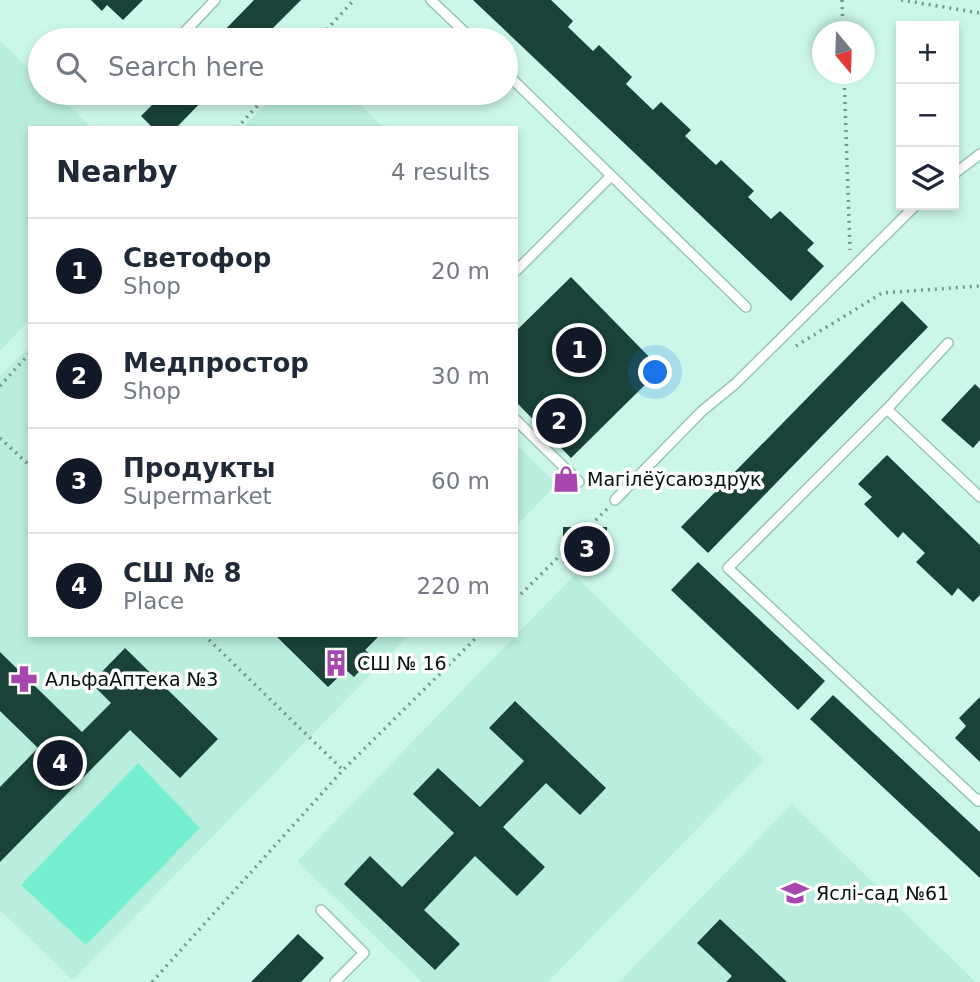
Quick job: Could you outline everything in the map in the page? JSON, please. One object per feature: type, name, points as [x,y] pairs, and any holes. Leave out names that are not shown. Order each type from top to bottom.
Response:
[{"type":"lane","points":[[188,28],[215,0]]},
{"type":"lane","points":[[431,0],[460,28]]},
{"type":"lane","points":[[518,85],[746,307]]},
{"type":"lane","points":[[959,170],[980,154]]},
{"type":"lane","points":[[518,269],[611,176]]},
{"type":"lane","points":[[615,500],[702,411],[735,384],[911,210]]},
{"type":"lane","points":[[948,343],[887,409],[728,568],[979,801]]},
{"type":"lane","points":[[887,409],[980,496]]},
{"type":"lane","points":[[518,422],[579,482]]},
{"type":"lane","points":[[321,911],[364,953],[335,982]]},
{"type":"path","points":[[328,28],[354,0]]},
{"type":"path","points":[[842,0],[843,21]]},
{"type":"path","points":[[901,0],[980,13]]},
{"type":"path","points":[[844,84],[851,268]]},
{"type":"path","points":[[239,126],[258,105]]},
{"type":"path","points":[[792,349],[882,293],[980,286]]},
{"type":"path","points":[[0,386],[28,355]]},
{"type":"path","points":[[0,438],[28,464]]},
{"type":"path","points":[[518,597],[615,500]]},
{"type":"path","points":[[206,637],[343,770]]},
{"type":"path","points":[[152,982],[343,770],[477,637]]},
{"type":"shaded area","points":[[0,41],[28,68],[28,105],[68,105],[90,126],[28,126],[28,321],[0,351]]},
{"type":"shaded area","points":[[265,105],[360,105],[382,126],[244,126]]},
{"type":"shaded area","points":[[28,348],[28,637],[407,637],[73,980],[0,910],[0,376]]},
{"type":"shaded area","points":[[518,446],[557,484],[518,524]]},
{"type":"shaded area","points":[[574,575],[764,760],[548,982],[422,982],[297,861],[514,637],[518,637],[518,633]]},
{"type":"shaded area","name":"Яслі-сад №61","points":[[792,804],[976,982],[619,982]]},
{"type":"green space","points":[[138,763],[200,828],[86,945],[21,885]]},
{"type":"building","points":[[91,0],[143,0],[123,20],[107,5],[102,11]]},
{"type":"building","points":[[254,0],[301,0],[273,28],[227,28]]},
{"type":"building","points":[[473,0],[551,0],[573,21],[568,27],[593,51],[599,45],[632,77],[626,84],[653,110],[661,102],[691,130],[685,136],[716,165],[721,160],[754,191],[748,197],[771,219],[780,211],[814,243],[807,250],[824,266],[791,301],[518,43],[518,28],[503,28]]},
{"type":"building","points":[[152,105],[198,105],[178,126],[151,126],[141,116]]},
{"type":"building","points":[[571,277],[661,369],[571,458],[518,404],[518,329]]},
{"type":"building","points":[[902,301],[928,327],[708,553],[681,527]]},
{"type":"building","points":[[975,384],[980,389],[980,440],[973,448],[941,420]]},
{"type":"building","points":[[887,455],[980,545],[980,595],[973,602],[958,588],[952,596],[916,562],[925,553],[903,532],[898,538],[864,504],[872,497],[858,484]]},
{"type":"building","points":[[563,527],[607,527],[607,563],[563,563]]},
{"type":"building","points":[[698,562],[825,681],[798,710],[671,590]]},
{"type":"building","name":"СШ № 16","points":[[277,637],[378,637],[365,650],[373,657],[354,677],[346,670],[328,687]]},
{"type":"building","points":[[125,648],[218,739],[180,778],[130,730],[0,862],[0,787],[38,748],[0,711],[0,652],[82,732],[111,703],[91,683]]},
{"type":"building","points":[[833,695],[980,832],[980,878],[810,719]]},
{"type":"building","points":[[980,697],[980,762],[955,738],[966,726],[959,718]]},
{"type":"building","points":[[515,701],[606,788],[580,815],[546,783],[503,827],[545,867],[517,896],[475,856],[424,910],[460,944],[435,970],[344,884],[370,856],[402,887],[454,833],[413,794],[438,768],[480,807],[524,761],[489,728]]},
{"type":"building","points":[[720,919],[787,982],[726,982],[732,976],[697,943]]},
{"type":"building","points":[[298,934],[324,958],[301,982],[251,982]]},
{"type":"place","name":"Светофор","points":[[579,350]]},
{"type":"place","name":"Медпростор","points":[[559,421]]},
{"type":"place","name":"Магілёўсаюздрук","points":[[566,479]]},
{"type":"place","name":"Продукты","points":[[587,549]]},
{"type":"place","name":"СШ № 16","points":[[336,663]]},
{"type":"place","name":"АльфаАптека №3","points":[[24,679]]},
{"type":"place","name":"СШ № 8","points":[[60,763]]},
{"type":"place","name":"Яслі-сад №61","points":[[795,893]]}]
